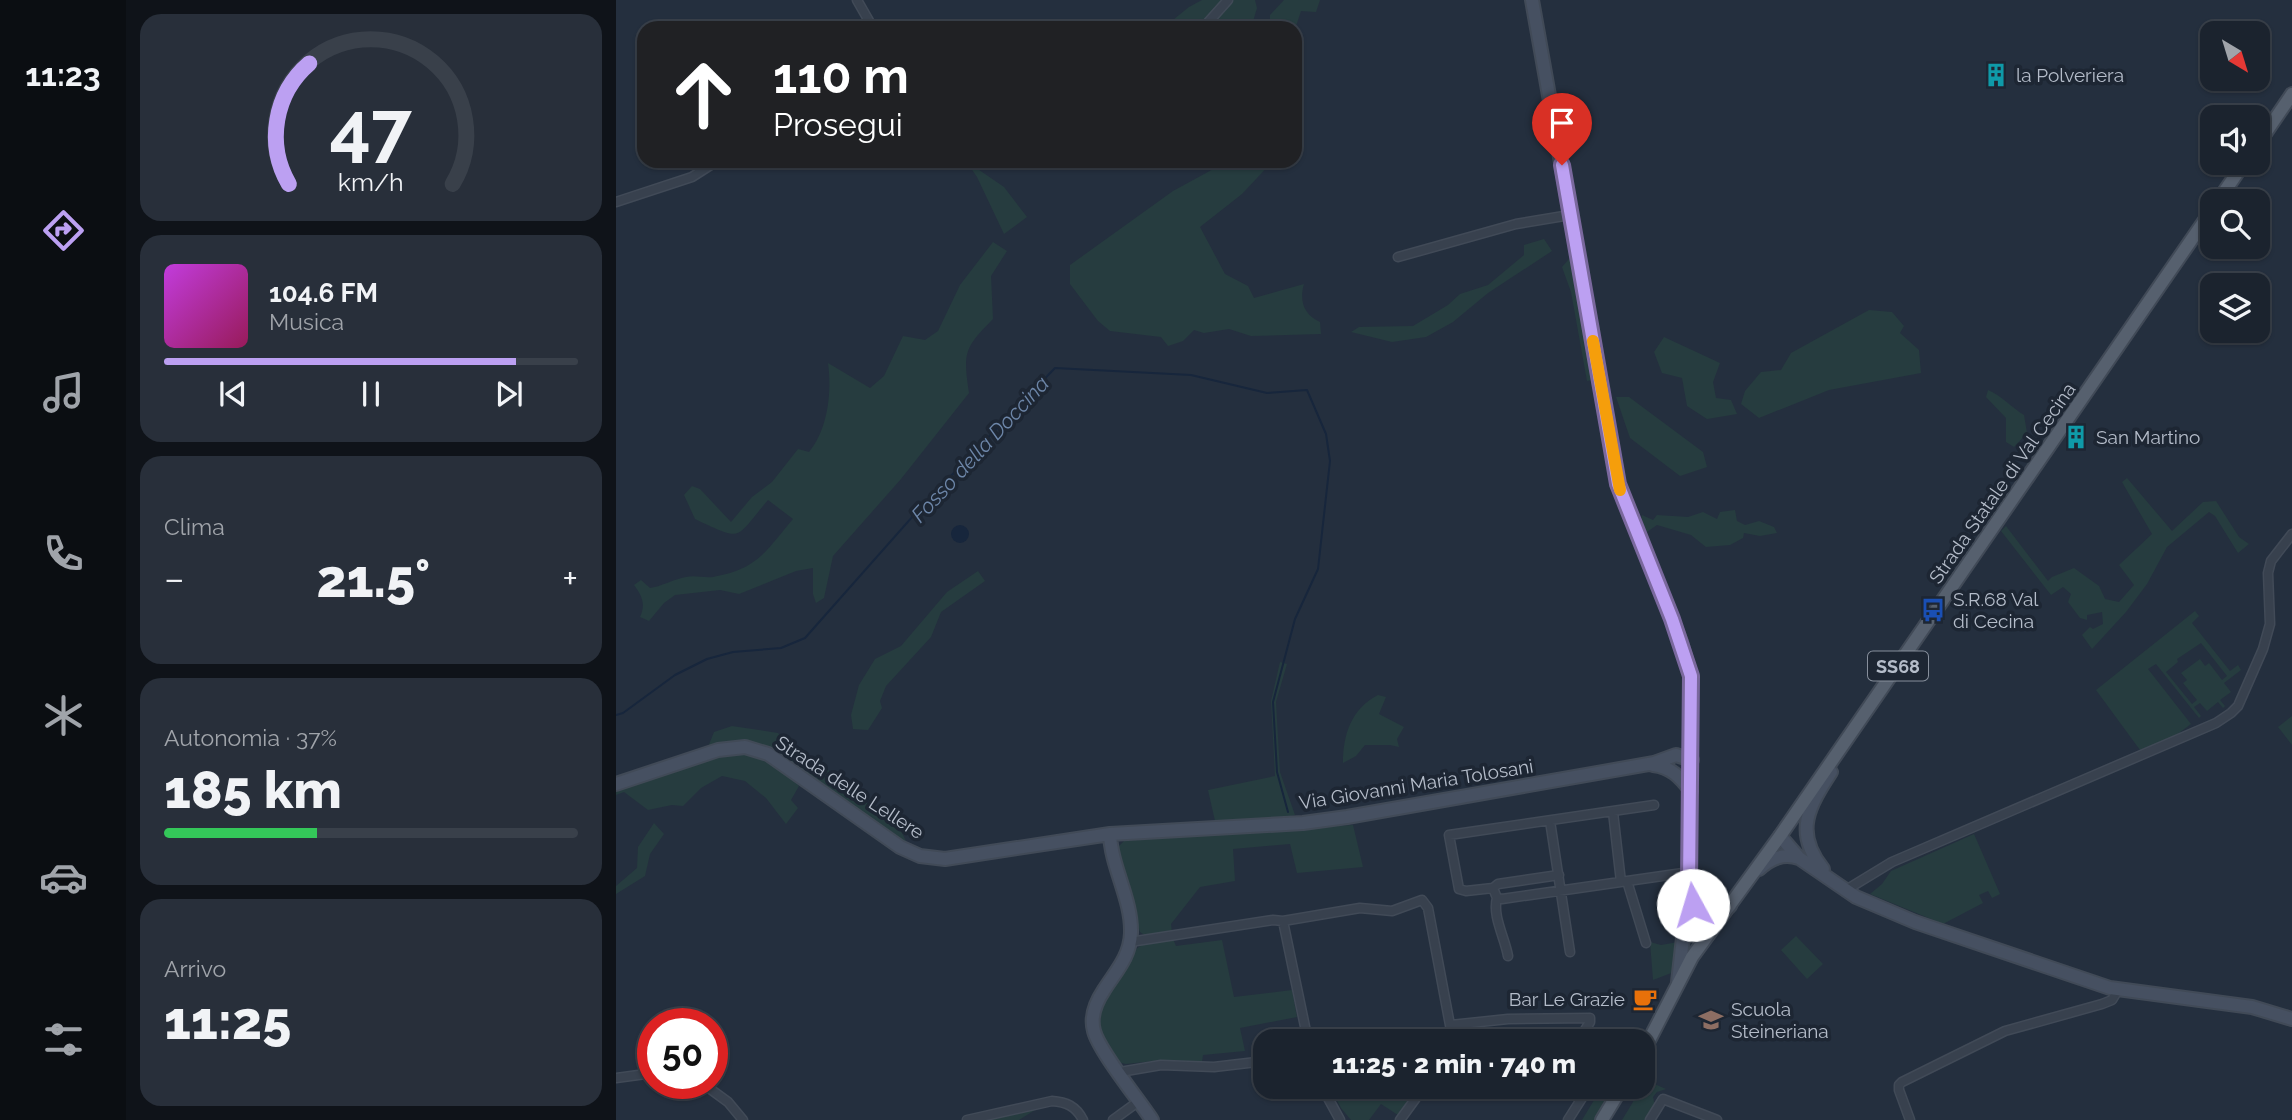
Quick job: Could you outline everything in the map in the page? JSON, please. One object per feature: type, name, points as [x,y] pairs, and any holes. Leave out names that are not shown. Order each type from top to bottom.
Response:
[{"type":"main road","points":[[1532,0],[1618,484],[1688,662],[1692,682],[1689,879],[1678,983]]},
{"type":"main road","points":[[2270,126],[2292,94]]},
{"type":"main road","name":"Strada Statale di Val Cecina","points":[[1750,880],[2200,227]]},
{"type":"main road","points":[[1810,848],[1806,826],[1812,802],[1857,726]]},
{"type":"main road","points":[[1691,791],[1668,762],[1692,731]]},
{"type":"main road","name":"Strada delle Lellere","points":[[616,784],[718,750],[745,747],[768,754],[881,835],[920,856],[955,858],[1110,834]]},
{"type":"main road","name":"Via Giovanni Maria Tolosani","points":[[1110,834],[1331,820],[1668,762],[1683,756],[1692,761]]},
{"type":"main road","points":[[1110,834],[1130,918],[1130,942],[1123,962],[1098,1000],[1093,1019],[1096,1037],[1152,1120]]},
{"type":"main road","points":[[1780,836],[1799,839],[1842,886]]},
{"type":"main road","points":[[1780,836],[1799,858],[1861,900],[1892,913],[2084,981],[2118,990],[2245,1005],[2292,1019]]},
{"type":"main road","points":[[1750,880],[1771,860],[1787,856],[1799,858]]},
{"type":"main road","points":[[1689,879],[1698,920],[1707,936]]},
{"type":"main road","name":"SS68","points":[[1655,1029],[1692,957],[1750,880]]},
{"type":"main road","points":[[1695,907],[1703,913],[1713,914],[1733,903]]},
{"type":"main road","points":[[1686,924],[1696,934],[1707,936]]},
{"type":"main road","points":[[1602,1120],[1615,1099]]},
{"type":"street","points":[[857,0],[869,21]]},
{"type":"street","points":[[1209,21],[1228,0]]},
{"type":"street","points":[[616,202],[692,177],[706,168]]},
{"type":"street","points":[[1398,257],[1516,224],[1570,215]]},
{"type":"street","points":[[1842,886],[2216,723],[2231,713],[2244,696],[2268,634],[2268,573],[2271,561],[2292,534]]},
{"type":"street","points":[[1559,875],[1502,883],[1493,888],[1466,891],[1459,889],[1449,835],[1654,805]]},
{"type":"street","points":[[1613,812],[1624,882],[1646,943]]},
{"type":"street","points":[[1550,821],[1570,952]]},
{"type":"street","points":[[1497,898],[1624,882],[1689,879]]},
{"type":"street","points":[[1493,888],[1497,898],[1500,931],[1505,937],[1508,956]]},
{"type":"street","points":[[1130,942],[1360,908],[1396,911],[1419,900],[1424,901],[1429,911],[1451,1029]]},
{"type":"street","points":[[1283,921],[1306,1029]]},
{"type":"street","points":[[1910,1120],[1899,1090],[1902,1082],[1994,1035],[2021,1025],[2106,1003],[2112,1000],[2118,990]]},
{"type":"street","points":[[1451,1026],[1508,1018],[1590,1018],[1586,1029]]},
{"type":"street","points":[[1119,1072],[1161,1065],[1214,1067],[1253,1062]]},
{"type":"street","points":[[616,1078],[637,1075]]},
{"type":"street","points":[[724,1099],[743,1120]]},
{"type":"street","points":[[1329,1099],[1340,1120]]},
{"type":"street","points":[[1400,1120],[1415,1099]]},
{"type":"street","points":[[1568,1120],[1581,1099]]},
{"type":"street","points":[[1650,1120],[1662,1099],[1717,1120]]},
{"type":"street","points":[[967,1120],[1052,1101],[1063,1101],[1079,1112],[1083,1120]]},
{"type":"street","points":[[1113,1120],[1139,1101]]},
{"type":"green space","points":[[1202,0],[1255,0],[1257,8],[1253,21],[1172,21]]},
{"type":"green space","points":[[1284,0],[1320,0],[1316,12],[1301,11],[1298,21],[1270,21],[1270,15]]},
{"type":"green space","points":[[971,168],[976,168],[1004,187],[1027,217],[1004,234]]},
{"type":"green space","points":[[1215,168],[1266,168],[1242,194],[1200,227],[1225,274],[1248,286],[1254,298],[1304,284],[1304,307],[1310,316],[1320,322],[1321,334],[1251,336],[1229,329],[1204,333],[1194,330],[1183,341],[1168,346],[1161,337],[1110,331],[1098,321],[1070,284],[1070,265],[1173,191]]},
{"type":"green space","points":[[1566,232],[1570,232],[1596,379],[1587,381],[1571,292],[1562,267],[1569,259]]},
{"type":"green space","points":[[1544,239],[1552,251],[1488,293],[1453,322],[1426,337],[1392,342],[1351,332],[1359,327],[1413,326],[1448,305],[1460,294],[1488,285],[1524,255],[1524,245]]},
{"type":"green space","points":[[993,242],[1007,251],[991,276],[993,319],[976,337],[968,352],[966,369],[969,393],[901,479],[833,556],[824,598],[816,603],[813,594],[813,568],[796,571],[739,594],[720,590],[675,595],[664,603],[649,621],[640,617],[642,600],[634,585],[641,580],[650,588],[686,577],[713,577],[741,569],[767,550],[793,519],[768,500],[743,530],[731,534],[695,519],[684,495],[692,486],[700,489],[731,522],[752,497],[772,482],[798,449],[809,452],[815,443],[827,410],[828,363],[870,388],[884,376],[903,336],[925,340],[938,331],[960,285]]},
{"type":"green space","points":[[1869,310],[1892,312],[1904,326],[1900,333],[1919,350],[1921,373],[1829,390],[1759,418],[1741,404],[1745,391],[1761,372],[1781,370],[1791,353]]},
{"type":"green space","points":[[1664,337],[1720,363],[1713,382],[1716,398],[1731,400],[1737,414],[1707,419],[1687,406],[1682,378],[1662,373],[1654,352]]},
{"type":"green space","points":[[1988,390],[2024,415],[2027,433],[2014,447],[2006,442],[2006,418],[1986,397]]},
{"type":"green space","points":[[1616,397],[1629,397],[1703,452],[1707,467],[1680,476],[1630,438]]},
{"type":"green space","points":[[2127,478],[2172,531],[2203,502],[2216,501],[2239,537],[2249,544],[2238,553],[2215,516],[2209,512],[2167,547],[2147,584],[2092,649],[2082,635],[2090,627],[2093,629],[2103,624],[2102,612],[2087,615],[2087,620],[2080,618],[2068,602],[2071,594],[2063,587],[2051,595],[2001,531],[2006,526],[2048,581],[2074,568],[2099,586],[2105,599],[2119,602],[2134,585],[2119,565],[2152,534],[2122,482]]},
{"type":"green space","points":[[1735,510],[1737,521],[1745,525],[1759,521],[1774,527],[1777,533],[1760,536],[1744,533],[1743,538],[1730,545],[1706,547],[1691,535],[1657,525],[1644,534],[1640,526],[1642,515],[1653,520],[1657,515],[1688,517],[1703,512],[1717,519],[1720,512]]},
{"type":"green space","points":[[978,571],[985,581],[941,612],[931,637],[886,686],[880,701],[882,708],[868,730],[853,729],[851,715],[859,685],[875,659],[901,646],[947,592]]},
{"type":"green space","points":[[2195,611],[2199,616],[2192,623],[2230,671],[2238,665],[2241,670],[2224,683],[2231,692],[2220,700],[2225,706],[2223,708],[2218,702],[2207,711],[2200,703],[2194,707],[2201,716],[2199,718],[2156,664],[2148,669],[2191,724],[2175,736],[2140,750],[2096,690]],"holes":[[[2201,643],[2227,676],[2222,680],[2209,663],[2205,666],[2200,659],[2181,673],[2187,680],[2183,683],[2197,700],[2192,704],[2166,672],[2178,662],[2177,659]]]},
{"type":"green space","points":[[1280,662],[1287,664],[1276,702],[1280,772],[1295,815],[1215,821],[1208,790],[1275,776],[1271,701]]},
{"type":"green space","points":[[1378,695],[1386,697],[1379,714],[1404,727],[1397,739],[1399,747],[1365,745],[1356,756],[1343,763],[1350,724],[1361,708]]},
{"type":"green space","points":[[2292,716],[2292,745],[2278,727]]},
{"type":"green space","points":[[732,726],[778,733],[802,758],[822,765],[901,831],[907,843],[750,742],[725,742],[708,747],[714,732]]},
{"type":"green space","points":[[745,753],[775,765],[799,786],[791,800],[798,808],[786,824],[766,798],[745,781],[722,776],[701,788],[683,806],[672,805],[648,810],[624,792],[616,795],[616,789],[667,771]]},
{"type":"green space","points":[[654,823],[664,834],[650,854],[645,876],[616,894],[616,886],[637,868],[638,847]]},
{"type":"green space","points":[[1353,825],[1363,867],[1297,873],[1290,844],[1233,849],[1235,881],[1200,887],[1171,924],[1172,932],[1146,936],[1140,932],[1118,861],[1119,846],[1125,840]]},
{"type":"green space","points":[[1974,834],[2000,894],[1992,898],[1988,891],[1979,895],[1983,903],[1943,924],[1870,894],[1882,884],[1891,871]]},
{"type":"green space","points":[[1796,936],[1823,964],[1807,979],[1781,950]]},
{"type":"green space","points":[[1173,939],[1176,946],[1222,940],[1234,997],[1292,990],[1297,1017],[1240,1028],[1245,1051],[1203,1055],[1202,1062],[1117,1062],[1108,1048],[1100,1026],[1106,996],[1137,948],[1149,942]]},
{"type":"green space","points":[[1650,942],[1661,945],[1678,942],[1674,972],[1653,980]]},
{"type":"green space","points":[[1655,1084],[1666,1089],[1655,1094]]},
{"type":"green space","points":[[1336,1099],[1409,1099],[1398,1115],[1381,1104],[1369,1120],[1351,1120]]},
{"type":"green space","points":[[1595,1099],[1609,1099],[1596,1120],[1582,1120]]},
{"type":"green space","points":[[1633,1099],[1653,1099],[1655,1106],[1646,1120],[1622,1120]]},
{"type":"green space","points":[[1043,1105],[1019,1120],[983,1120]]},
{"type":"water","points":[[960,525],[966,528],[969,534],[966,540],[960,543],[954,540],[951,534],[954,528]]},
{"type":"waterway","name":"Fosso della Doccina","points":[[616,715],[623,713],[675,675],[707,659],[733,652],[781,648],[805,638],[921,507],[1055,368],[1191,375],[1267,393],[1307,390],[1326,434],[1330,461],[1318,569],[1295,619],[1273,702],[1277,772],[1288,812]]},
{"type":"slow traffic","points":[[1593,341],[1620,490]]},
{"type":"place","name":"la Polveriera","points":[[1996,75]]},
{"type":"place","name":"San Martino","points":[[2076,437]]},
{"type":"place","name":"S.R.68 Val di Cecina","points":[[1933,610]]},
{"type":"place","name":"Bar Le Grazie","points":[[1645,999]]},
{"type":"place","name":"Scuola Steineriana","points":[[1711,1020]]},
{"type":"route","points":[[1562,165],[1618,484],[1672,619],[1691,676],[1693,705],[1689,885],[1693,905]]}]
